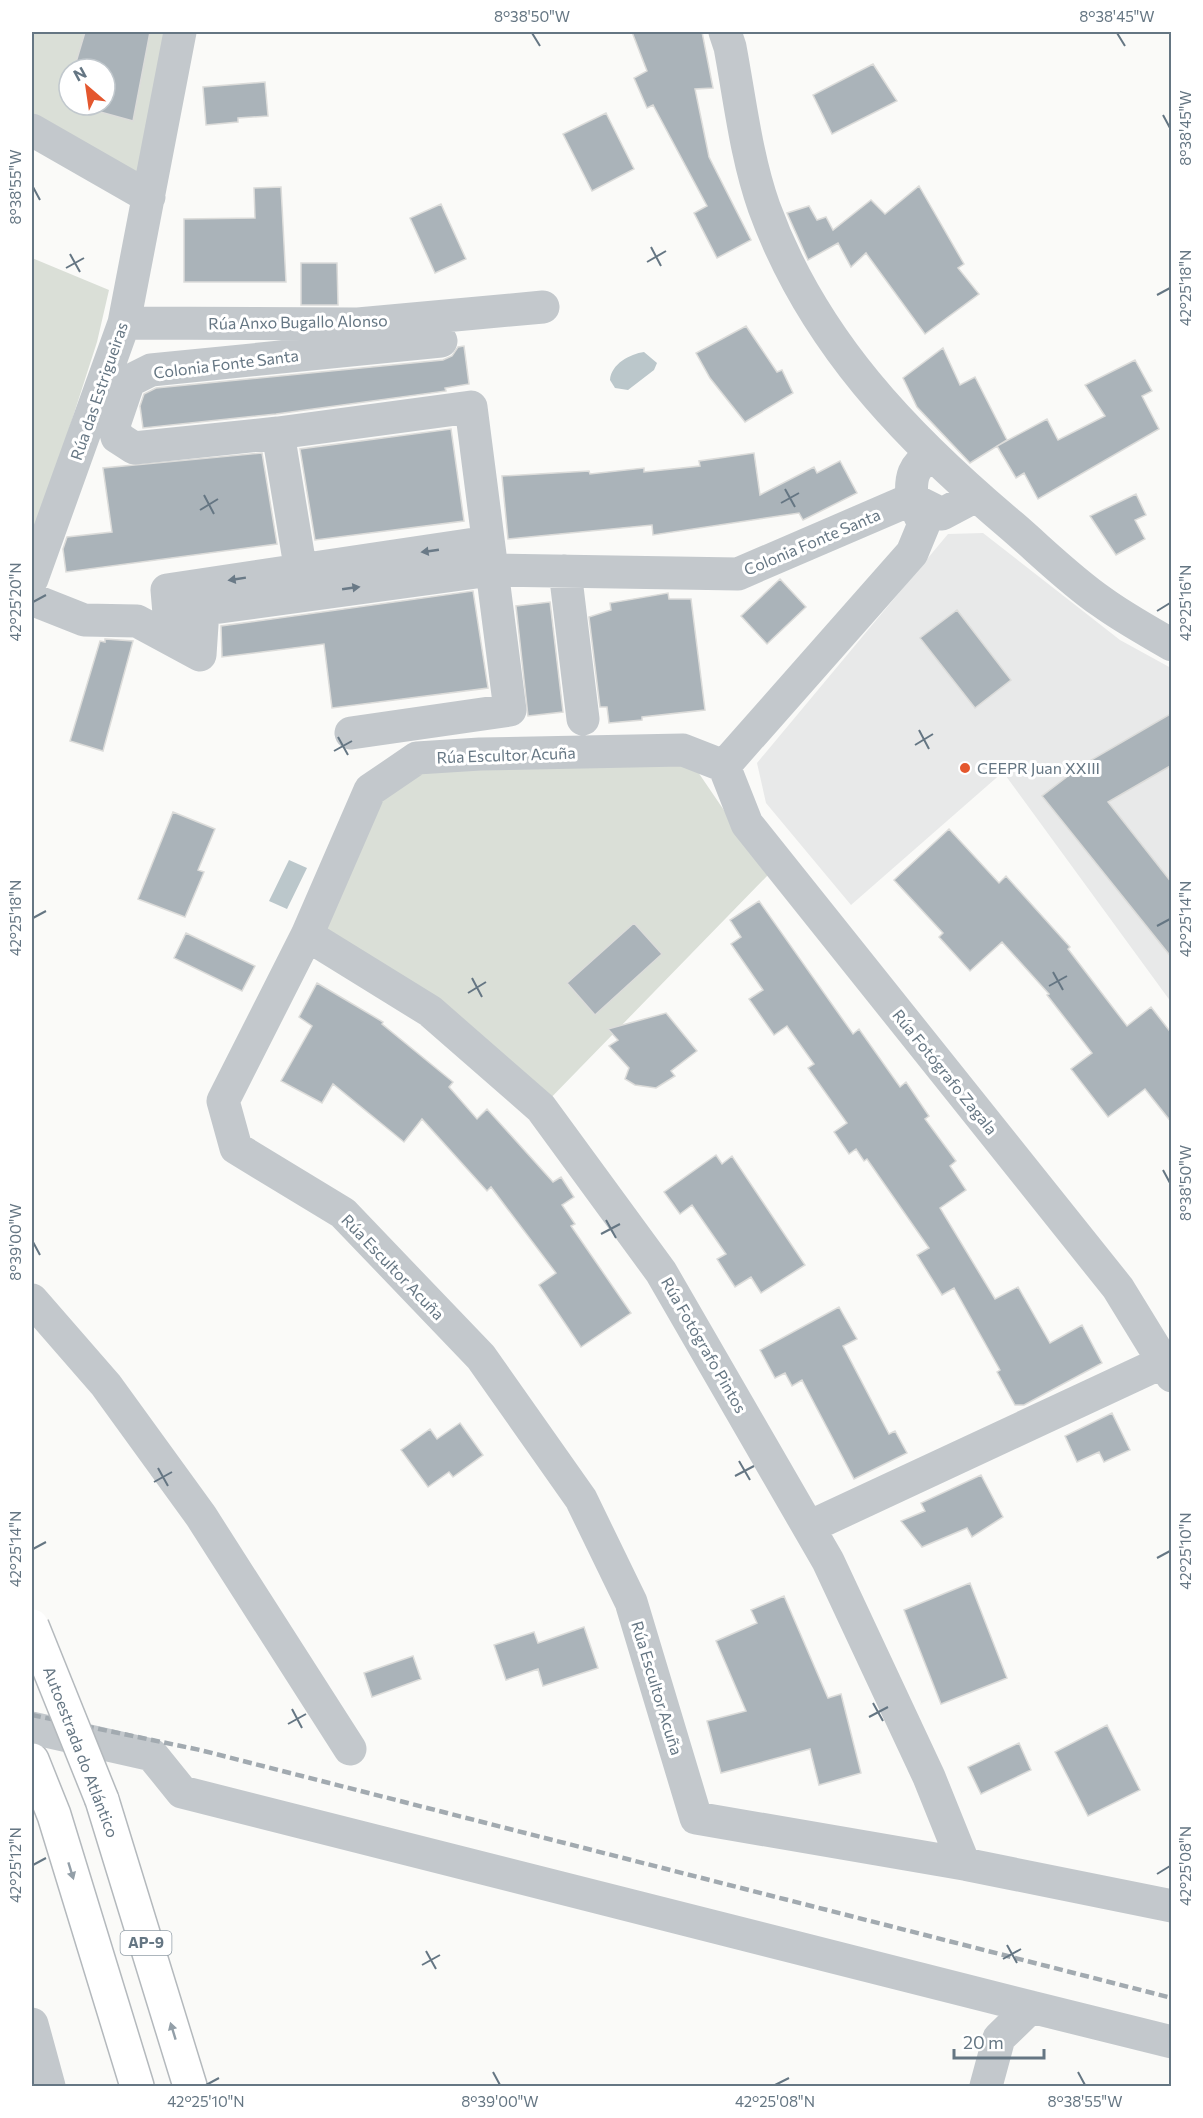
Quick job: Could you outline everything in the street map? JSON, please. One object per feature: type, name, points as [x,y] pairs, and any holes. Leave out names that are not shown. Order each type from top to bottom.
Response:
[{"type":"highway","name":"Autoestrada do Atlántico","points":[[32,1626],[102,1800],[190,2086]]},
{"type":"highway","name":"AP-9","points":[[32,1760],[54,1815],[138,2086]]},
{"type":"street","name":"Rúa das Estrigueiras","points":[[32,579],[124,323],[180,32]]},
{"type":"street","points":[[725,32],[730,47],[755,176],[781,250],[830,339],[886,407],[976,496],[1101,602],[1172,645]]},
{"type":"street","points":[[32,130],[149,197]]},
{"type":"street","name":"Rúa Anxo Bugallo Alonso","points":[[124,323],[358,324],[543,307]]},
{"type":"street","name":"Colonia Fonte Santa","points":[[351,733],[510,710],[471,407],[278,433],[134,448],[117,437],[114,425],[129,381],[151,370],[441,341]]},
{"type":"street","points":[[278,433],[302,582]]},
{"type":"street","points":[[724,766],[912,553],[924,524],[912,499],[911,485],[918,463],[932,454]]},
{"type":"street","points":[[912,499],[942,514],[976,496]]},
{"type":"street","name":"Colonia Fonte Santa","points":[[32,596],[84,620],[137,621],[200,655],[203,610],[169,614],[167,590],[302,582],[490,556],[565,571],[738,574],[912,499]]},
{"type":"street","points":[[565,571],[583,719]]},
{"type":"street","name":"Rúa Escultor Acuña","points":[[724,766],[683,750],[480,754],[417,758],[370,790],[307,935],[223,1101],[236,1148],[343,1214],[481,1357],[581,1499],[631,1602],[696,1818],[964,1864],[1172,1906]]},
{"type":"street","name":"Rúa Fotógrafo Zagala","points":[[724,766],[747,824],[1118,1288],[1167,1369]]},
{"type":"street","name":"Rúa Fotógrafo Pintos","points":[[307,935],[429,1011],[541,1108],[661,1272],[828,1560],[924,1766],[964,1864]]},
{"type":"street","points":[[32,1300],[106,1385],[201,1516],[350,1749]]},
{"type":"street","points":[[809,1527],[1167,1369]]},
{"type":"street","points":[[32,1728],[152,1755],[182,1792],[1172,2042]]},
{"type":"street","points":[[986,2086],[999,2038],[1031,2007]]},
{"type":"street","points":[[32,2024],[49,2086]]},
{"type":"shaded area","points":[[32,32],[166,32],[137,173],[32,115]]},
{"type":"shaded area","points":[[32,258],[109,290],[97,342],[32,544]]},
{"type":"shaded area","points":[[644,352],[657,363],[654,370],[628,390],[615,388],[610,380],[614,369],[627,358]]},
{"type":"shaded area","name":"CEEPR Juan XXIII","points":[[983,533],[1120,640],[1171,668],[1171,1002],[1003,772],[851,905],[766,803],[757,763],[948,534]]},
{"type":"shaded area","points":[[683,750],[768,875],[541,1108],[307,935],[370,790],[417,758]]},
{"type":"shaded area","points":[[289,860],[307,868],[287,909],[269,901]]},
{"type":"building","points":[[85,32],[150,32],[133,121],[117,117],[117,57],[78,57]]},
{"type":"building","points":[[632,32],[702,32],[713,88],[695,89],[709,157],[751,240],[717,258],[694,213],[707,206],[653,105],[647,108],[634,78],[647,71]]},
{"type":"building","points":[[873,64],[897,101],[832,134],[813,95]]},
{"type":"building","points":[[265,82],[268,116],[238,118],[238,122],[206,125],[203,87]]},
{"type":"building","points":[[606,113],[634,169],[592,191],[563,134]]},
{"type":"building","points":[[919,186],[964,264],[958,268],[979,294],[925,334],[866,253],[851,267],[838,243],[808,260],[787,213],[809,206],[817,220],[826,217],[833,230],[871,200],[885,214]]},
{"type":"building","points":[[281,187],[286,282],[184,282],[184,219],[255,218],[254,188]]},
{"type":"building","points":[[441,204],[466,259],[435,273],[410,218]]},
{"type":"building","points":[[301,263],[337,263],[338,305],[301,305]]},
{"type":"building","points":[[746,326],[777,372],[782,370],[793,393],[745,422],[710,378],[696,353]]},
{"type":"building","points":[[464,346],[469,384],[445,388],[446,391],[276,414],[143,428],[140,406],[144,394],[156,388],[443,360],[452,356],[458,347]]},
{"type":"building","points":[[943,348],[960,385],[975,377],[1007,440],[970,463],[917,407],[903,378]]},
{"type":"building","points":[[1135,360],[1152,391],[1142,396],[1159,429],[1038,499],[1024,473],[1016,478],[997,446],[1047,419],[1058,440],[1105,416],[1085,385]]},
{"type":"building","points":[[451,429],[464,521],[315,540],[300,449]]},
{"type":"building","points":[[262,453],[277,544],[66,572],[63,549],[67,537],[112,532],[103,468]]},
{"type":"building","points":[[754,453],[760,495],[814,467],[817,473],[840,461],[857,493],[803,520],[799,513],[653,535],[652,525],[508,539],[502,476],[589,471],[590,474],[644,468],[644,472],[700,466],[699,461]]},
{"type":"building","points":[[1136,494],[1146,515],[1135,520],[1145,539],[1116,555],[1090,516]]},
{"type":"building","points":[[780,579],[806,607],[767,644],[741,616]]},
{"type":"building","points":[[473,591],[488,688],[332,708],[324,644],[222,657],[221,626]]},
{"type":"building","points":[[668,593],[669,599],[691,599],[705,710],[609,723],[607,707],[600,707],[589,617],[611,610],[610,603]]},
{"type":"building","points":[[550,602],[563,712],[528,716],[516,606]]},
{"type":"building","points":[[957,610],[1011,680],[975,708],[920,638]]},
{"type":"building","points":[[105,639],[133,641],[103,751],[70,741],[100,641],[105,642]]},
{"type":"building","points":[[1172,713],[1172,765],[1108,802],[1172,883],[1172,958],[1042,796],[1081,766]]},
{"type":"building","points":[[173,812],[215,829],[198,870],[204,872],[185,917],[138,899]]},
{"type":"building","points":[[949,829],[999,883],[1006,876],[1070,947],[1068,949],[1127,1026],[1151,1007],[1172,1034],[1172,1123],[1145,1089],[1108,1117],[1071,1069],[1092,1053],[1047,995],[1049,994],[1002,942],[970,971],[939,937],[943,933],[894,880]]},
{"type":"building","points":[[759,901],[853,1034],[859,1029],[900,1087],[906,1082],[929,1116],[925,1119],[956,1161],[950,1166],[966,1190],[940,1208],[995,1299],[1018,1287],[1050,1343],[1082,1325],[1102,1363],[1024,1405],[1015,1405],[997,1372],[1000,1370],[954,1288],[942,1295],[917,1255],[929,1248],[867,1159],[864,1161],[856,1149],[849,1154],[834,1132],[847,1123],[808,1068],[814,1064],[787,1026],[774,1035],[749,999],[763,990],[731,944],[741,937],[730,920]]},
{"type":"building","points":[[634,923],[662,954],[595,1015],[567,983]]},
{"type":"building","points":[[186,933],[255,966],[242,991],[174,958]]},
{"type":"building","points":[[317,983],[383,1022],[382,1024],[453,1082],[449,1087],[477,1119],[487,1109],[553,1182],[561,1177],[574,1197],[562,1205],[575,1224],[571,1226],[631,1313],[581,1347],[539,1285],[556,1273],[491,1187],[487,1191],[422,1119],[404,1142],[333,1084],[322,1103],[281,1081],[312,1026],[299,1017]]},
{"type":"building","points":[[666,1013],[697,1051],[671,1071],[675,1076],[656,1088],[635,1085],[625,1079],[629,1068],[609,1046],[618,1040],[608,1029]]},
{"type":"building","points":[[716,1155],[722,1164],[732,1156],[805,1265],[761,1293],[751,1277],[735,1287],[717,1259],[726,1254],[692,1205],[680,1214],[664,1192]]},
{"type":"building","points":[[839,1307],[857,1339],[843,1346],[889,1434],[895,1431],[907,1453],[854,1479],[802,1380],[792,1386],[785,1373],[775,1378],[760,1350]]},
{"type":"building","points":[[1112,1413],[1130,1450],[1104,1462],[1099,1452],[1077,1462],[1065,1436]]},
{"type":"building","points":[[460,1423],[483,1455],[453,1477],[449,1472],[428,1487],[401,1450],[430,1429],[437,1439]]},
{"type":"building","points":[[981,1475],[1003,1517],[972,1537],[967,1528],[922,1547],[901,1521],[925,1511],[921,1503]]},
{"type":"building","points":[[970,1583],[1007,1678],[941,1704],[904,1610]]},
{"type":"building","points":[[784,1596],[828,1698],[841,1694],[861,1773],[819,1785],[810,1749],[721,1773],[707,1721],[746,1711],[716,1641],[757,1623],[751,1610]]},
{"type":"building","points":[[584,1627],[598,1668],[543,1686],[538,1669],[506,1680],[494,1645],[534,1632],[538,1643]]},
{"type":"building","points":[[413,1656],[421,1679],[372,1697],[364,1673]]},
{"type":"building","points":[[1107,1725],[1140,1790],[1088,1816],[1055,1752]]},
{"type":"building","points":[[1019,1743],[1031,1770],[981,1794],[968,1767]]},
{"type":"railway","points":[[32,1715],[200,1750],[1172,1998]]},
{"type":"place","name":"CEEPR Juan XXIII","points":[[965,768]]}]
